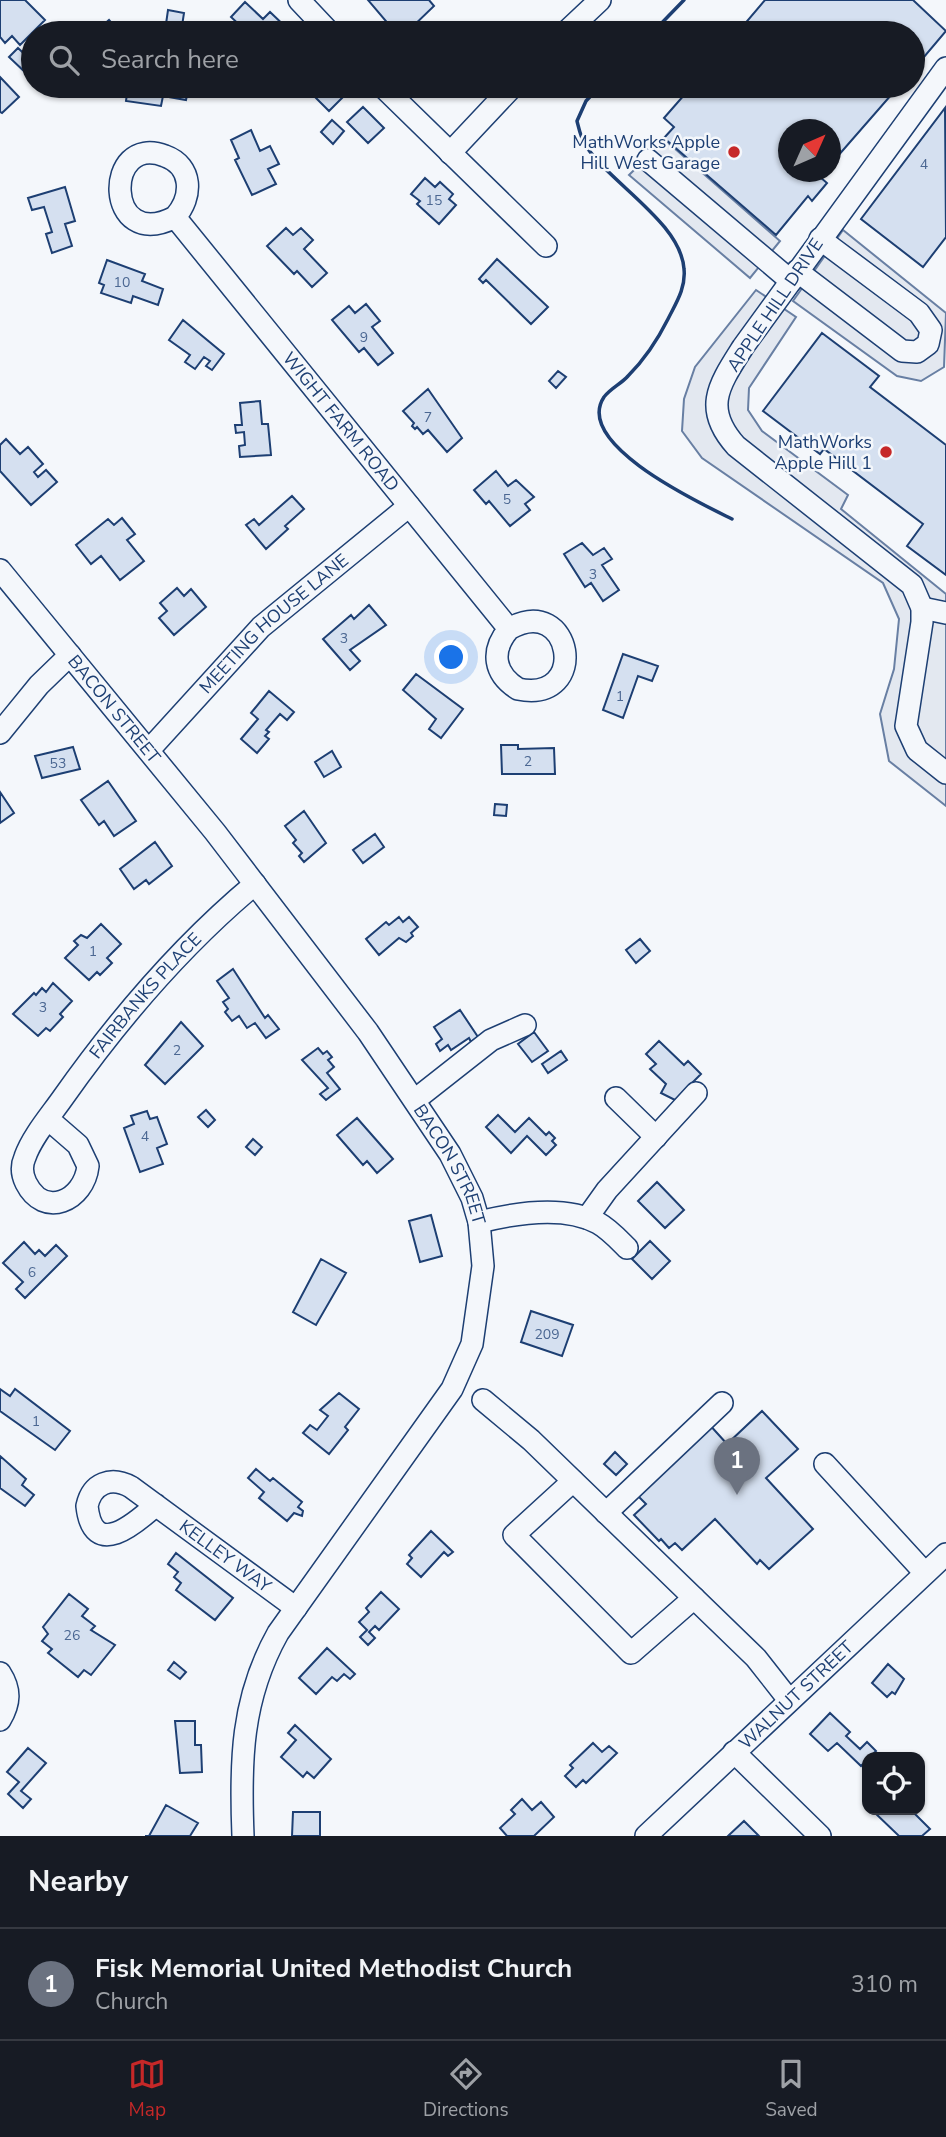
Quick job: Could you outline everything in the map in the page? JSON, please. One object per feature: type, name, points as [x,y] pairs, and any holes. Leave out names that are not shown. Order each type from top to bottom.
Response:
[{"type":"street","points":[[578,21],[600,0]]},
{"type":"street","points":[[302,1],[320,21]]},
{"type":"street","name":"APPLE HILL DRIVE","points":[[922,608],[918,596],[903,576],[751,460],[724,433],[717,418],[716,403],[729,370],[820,239],[937,88],[946,68]]},
{"type":"street","points":[[394,98],[546,246]]},
{"type":"street","points":[[450,152],[502,98]]},
{"type":"street","points":[[648,160],[794,276],[902,351],[917,352],[929,344],[931,330],[919,313],[820,239]]},
{"type":"street","name":"WIGHT FARM ROAD","points":[[175,217],[509,629]]},
{"type":"street","name":"MEETING HOUSE LANE","points":[[149,750],[261,627],[409,506]]},
{"type":"street","name":"BACON STREET","points":[[0,570],[149,750],[255,884],[415,1099],[463,1178],[479,1222],[483,1266],[481,1293],[472,1344],[453,1389],[296,1608],[262,1663],[250,1698],[244,1748],[243,1836]]},
{"type":"street","points":[[946,612],[922,608],[920,640],[908,695],[906,726],[917,750],[946,773]]},
{"type":"street","points":[[0,733],[39,685],[70,655]]},
{"type":"street","name":"FAIRBANKS PLACE","points":[[48,1119],[98,1051],[166,971],[216,917],[255,884]]},
{"type":"street","points":[[415,1099],[491,1040],[525,1025]]},
{"type":"street","points":[[587,1218],[607,1190],[696,1093]]},
{"type":"street","points":[[616,1098],[656,1138]]},
{"type":"street","points":[[479,1222],[531,1213],[587,1218],[600,1223],[627,1248]]},
{"type":"street","points":[[483,1400],[573,1481],[756,1658],[789,1700]]},
{"type":"street","points":[[606,1513],[722,1403]]},
{"type":"street","points":[[825,1464],[925,1573]]},
{"type":"street","points":[[573,1481],[514,1535],[631,1653],[694,1598]]},
{"type":"street","name":"KELLEY WAY","points":[[156,1505],[296,1608]]},
{"type":"street","name":"WALNUT STREET","points":[[646,1836],[946,1554]]},
{"type":"street","points":[[0,1720],[9,1699],[4,1680]]},
{"type":"street","points":[[734,1752],[820,1836]]},
{"type":"shaded area","points":[[665,140],[780,241],[750,278],[629,175]]},
{"type":"shaded area","points":[[843,230],[946,313],[944,367],[921,381],[897,376],[793,301]]},
{"type":"shaded area","points":[[756,290],[796,317],[749,388],[748,410],[762,431],[848,495],[841,509],[946,594],[946,806],[889,761],[880,714],[894,669],[899,619],[883,583],[702,458],[682,431],[684,399],[695,367]]},
{"type":"building","points":[[0,0],[25,0],[45,20],[21,21],[20,45],[12,36],[5,43],[0,37]]},
{"type":"building","points":[[368,0],[429,0],[434,6],[418,21],[386,21]]},
{"type":"building","points":[[765,0],[913,0],[946,31],[925,56],[925,21],[747,21]]},
{"type":"building","points":[[245,2],[263,19],[270,12],[279,21],[235,21],[231,17]]},
{"type":"building","points":[[168,10],[184,13],[183,21],[166,21]]},
{"type":"building","points":[[18,48],[21,51],[21,68],[9,57]]},
{"type":"building","points":[[0,77],[19,97],[2,113],[0,112]]},
{"type":"building","points":[[126,98],[163,98],[161,106],[126,101]]},
{"type":"building","points":[[316,98],[342,98],[329,111]]},
{"type":"building","name":"MathWorks Apple Hill West Garage","points":[[682,98],[889,98],[841,152],[841,119],[778,119],[778,182],[827,183],[812,201],[808,196],[776,235],[664,138],[674,127],[664,118]]},
{"type":"building","points":[[363,107],[384,128],[368,143],[347,122]]},
{"type":"building","points":[[945,108],[946,237],[923,267],[861,219]]},
{"type":"building","points":[[332,120],[344,131],[333,144],[321,132]]},
{"type":"building","points":[[251,130],[260,151],[270,146],[279,164],[268,169],[276,184],[252,195],[235,160],[239,158],[231,140]]},
{"type":"building","points":[[425,178],[435,187],[440,182],[453,194],[449,199],[456,205],[439,224],[417,204],[420,201],[411,194]]},
{"type":"building","points":[[65,187],[75,221],[65,224],[72,246],[52,253],[46,234],[52,232],[44,207],[32,210],[28,198]]},
{"type":"building","points":[[286,228],[293,235],[301,228],[313,240],[304,249],[327,273],[312,287],[297,271],[294,274],[267,246]]},
{"type":"building","points":[[497,259],[548,307],[531,324],[486,280],[483,283],[479,279]]},
{"type":"building","points":[[107,260],[145,274],[142,281],[163,289],[158,305],[133,296],[131,303],[101,293],[104,285],[99,283]]},
{"type":"building","points":[[366,304],[380,321],[372,327],[393,353],[378,365],[364,348],[359,352],[332,320],[349,306],[355,313]]},
{"type":"building","points":[[183,320],[224,354],[212,370],[206,366],[210,361],[204,357],[195,369],[185,362],[190,355],[169,340]]},
{"type":"building","name":"MathWorks Apple Hill 1","points":[[822,333],[879,376],[870,387],[946,445],[946,575],[907,546],[923,524],[824,449],[820,454],[763,411]]},
{"type":"building","points":[[558,371],[566,377],[556,388],[549,381]]},
{"type":"building","points":[[428,389],[462,438],[447,452],[428,430],[423,434],[417,427],[415,429],[412,426],[414,423],[403,411]]},
{"type":"building","points":[[260,401],[262,424],[268,424],[271,455],[240,457],[239,446],[245,445],[244,432],[236,433],[235,425],[242,425],[240,403]]},
{"type":"building","points":[[6,439],[20,454],[28,447],[43,464],[34,472],[38,477],[46,470],[57,482],[31,505],[0,471],[0,445]]},
{"type":"building","points":[[496,471],[508,486],[516,480],[534,497],[525,504],[530,510],[510,526],[489,501],[486,504],[474,490]]},
{"type":"building","points":[[292,496],[304,509],[285,526],[288,529],[266,549],[246,525],[254,519],[259,525]]},
{"type":"building","points":[[122,518],[135,534],[127,540],[144,561],[120,580],[101,556],[91,564],[76,545],[108,519],[114,525]]},
{"type":"building","points":[[582,543],[593,555],[604,548],[612,559],[602,565],[619,590],[603,601],[591,583],[585,587],[564,554]]},
{"type":"building","points":[[177,588],[184,596],[191,589],[206,607],[174,635],[159,618],[167,611],[160,603]]},
{"type":"building","points":[[369,605],[386,625],[350,650],[360,661],[350,670],[323,639],[351,615],[354,619]]},
{"type":"building","points":[[623,654],[658,666],[652,681],[638,676],[623,718],[603,710]]},
{"type":"building","points":[[416,674],[463,709],[441,738],[429,729],[436,719],[403,690]]},
{"type":"building","points":[[269,691],[294,712],[287,720],[280,714],[266,730],[269,732],[265,736],[269,739],[257,753],[241,739],[258,719],[251,713]]},
{"type":"building","points":[[501,745],[518,745],[518,749],[554,748],[555,774],[502,774]]},
{"type":"building","points":[[73,747],[80,769],[42,778],[35,756]]},
{"type":"building","points":[[332,751],[341,767],[324,777],[315,762]]},
{"type":"building","points":[[108,781],[136,821],[114,836],[104,821],[99,825],[81,800]]},
{"type":"building","points":[[0,792],[14,813],[0,823]]},
{"type":"building","points":[[495,804],[507,805],[506,816],[494,815]]},
{"type":"building","points":[[304,811],[326,843],[304,862],[299,856],[302,853],[293,843],[296,840],[285,826]]},
{"type":"building","points":[[375,834],[384,847],[363,863],[353,850]]},
{"type":"building","points":[[155,842],[172,866],[149,884],[146,880],[134,889],[120,869]]},
{"type":"building","points":[[399,917],[403,922],[409,917],[418,927],[406,942],[399,938],[379,955],[366,939],[386,922],[389,925]]},
{"type":"building","points":[[101,924],[121,944],[107,958],[112,963],[100,975],[97,972],[89,980],[65,958],[78,945],[74,941],[81,935],[87,938]]},
{"type":"building","points":[[640,939],[650,951],[636,963],[626,950]]},
{"type":"building","points":[[233,969],[265,1018],[268,1015],[279,1029],[266,1038],[255,1023],[247,1028],[239,1016],[232,1021],[225,1012],[228,1009],[223,1002],[229,998],[217,981]]},
{"type":"building","points":[[53,983],[72,1001],[60,1014],[63,1017],[50,1031],[46,1028],[38,1036],[13,1014],[34,993],[36,995],[42,988],[46,992]]},
{"type":"building","points":[[460,1010],[478,1037],[471,1042],[469,1038],[451,1050],[448,1045],[440,1051],[436,1044],[442,1039],[434,1027]]},
{"type":"building","points":[[181,1022],[203,1046],[165,1084],[145,1065]]},
{"type":"building","points":[[534,1032],[548,1051],[532,1062],[518,1044]]},
{"type":"building","points":[[659,1041],[684,1065],[688,1061],[701,1074],[675,1100],[661,1093],[666,1084],[650,1069],[656,1064],[646,1054]]},
{"type":"building","points":[[318,1048],[323,1054],[327,1051],[332,1057],[328,1060],[334,1067],[327,1073],[340,1089],[326,1100],[320,1094],[328,1088],[302,1060]]},
{"type":"building","points":[[561,1051],[567,1060],[548,1073],[542,1064]]},
{"type":"building","points":[[206,1110],[215,1120],[208,1127],[198,1117]]},
{"type":"building","points":[[147,1111],[150,1119],[157,1117],[167,1144],[157,1148],[163,1164],[140,1172],[124,1128],[134,1124],[131,1116]]},
{"type":"building","points":[[498,1115],[515,1132],[529,1118],[546,1135],[549,1132],[555,1138],[552,1141],[556,1145],[546,1155],[527,1136],[511,1153],[486,1127]]},
{"type":"building","points":[[357,1118],[393,1159],[377,1173],[367,1161],[363,1165],[337,1135]]},
{"type":"building","points":[[253,1139],[262,1147],[255,1155],[246,1147]]},
{"type":"building","points":[[657,1182],[684,1210],[665,1228],[638,1201]]},
{"type":"building","points":[[431,1215],[442,1256],[420,1262],[409,1221]]},
{"type":"building","points":[[650,1241],[670,1261],[652,1279],[632,1259]]},
{"type":"building","points":[[24,1242],[35,1254],[39,1250],[45,1256],[56,1245],[67,1256],[25,1298],[16,1289],[23,1282],[3,1263]]},
{"type":"building","points":[[321,1259],[346,1273],[316,1325],[293,1312]]},
{"type":"building","points":[[531,1311],[573,1325],[562,1356],[521,1342]]},
{"type":"building","points":[[0,1389],[10,1396],[15,1389],[70,1431],[55,1450],[0,1411]]},
{"type":"building","points":[[339,1393],[359,1409],[345,1427],[348,1430],[329,1454],[303,1433],[310,1425],[317,1430],[328,1416],[320,1410]]},
{"type":"building","points":[[762,1411],[798,1449],[766,1478],[813,1529],[769,1569],[760,1560],[757,1564],[715,1519],[682,1550],[675,1543],[669,1548],[661,1539],[659,1541],[634,1515],[646,1504],[638,1496],[708,1423],[727,1444]]},
{"type":"building","points":[[615,1452],[627,1464],[616,1475],[604,1464]]},
{"type":"building","points":[[0,1456],[26,1479],[22,1485],[34,1495],[25,1506],[0,1488]]},
{"type":"building","points":[[256,1469],[270,1481],[273,1478],[302,1502],[298,1507],[303,1511],[302,1516],[294,1513],[287,1521],[259,1498],[264,1492],[248,1478]]},
{"type":"building","points":[[431,1531],[453,1552],[448,1556],[444,1552],[421,1577],[407,1564],[412,1558],[409,1555]]},
{"type":"building","points":[[176,1553],[233,1598],[215,1620],[176,1590],[181,1583],[174,1577],[178,1572],[168,1564]]},
{"type":"building","points":[[381,1592],[399,1609],[379,1630],[375,1626],[369,1632],[375,1638],[368,1645],[360,1637],[367,1630],[359,1622],[369,1612],[366,1608]]},
{"type":"building","points":[[69,1594],[88,1609],[82,1616],[95,1626],[91,1630],[115,1645],[91,1675],[84,1670],[78,1677],[48,1653],[52,1649],[42,1641],[48,1634],[43,1627]]},
{"type":"building","points":[[327,1648],[355,1674],[350,1679],[344,1674],[337,1681],[332,1677],[316,1694],[299,1678]]},
{"type":"building","points":[[174,1662],[186,1672],[180,1679],[168,1670]]},
{"type":"building","points":[[888,1664],[904,1679],[895,1694],[892,1692],[887,1697],[872,1683]]},
{"type":"building","points":[[830,1713],[850,1732],[846,1736],[860,1749],[867,1742],[876,1751],[862,1752],[861,1766],[837,1743],[828,1751],[810,1734]]},
{"type":"building","points":[[175,1721],[195,1721],[195,1745],[201,1745],[202,1772],[180,1773]]},
{"type":"building","points":[[295,1725],[331,1759],[314,1778],[307,1772],[303,1777],[281,1757],[296,1740],[288,1733]]},
{"type":"building","points":[[593,1743],[602,1752],[609,1746],[617,1753],[586,1783],[583,1780],[576,1787],[565,1776],[573,1768],[570,1765]]},
{"type":"building","points":[[28,1748],[46,1763],[21,1791],[31,1799],[23,1808],[8,1794],[19,1782],[7,1772]]},
{"type":"building","points":[[522,1799],[532,1810],[541,1802],[554,1817],[534,1836],[507,1836],[500,1828],[515,1814],[511,1810]]},
{"type":"building","points":[[166,1805],[198,1823],[190,1836],[149,1836]]},
{"type":"building","points":[[293,1812],[320,1812],[320,1836],[292,1836]]},
{"type":"building","points":[[877,1815],[916,1815],[930,1829],[922,1836],[899,1836]]},
{"type":"building","points":[[744,1821],[759,1836],[728,1836]]},
{"type":"wall","points":[[664,21],[684,0]]},
{"type":"wall","points":[[589,98],[577,121],[586,146],[671,236],[680,252],[684,269],[680,295],[660,334],[634,370],[604,397],[599,415],[606,434],[644,470],[732,519]]},
{"type":"place","name":"MathWorks Apple Hill West Garage","points":[[734,152]]},
{"type":"place","name":"MathWorks Apple Hill 1","points":[[886,452]]},
{"type":"place","name":"Fisk Memorial United Methodist Church","points":[[737,1495]]}]
